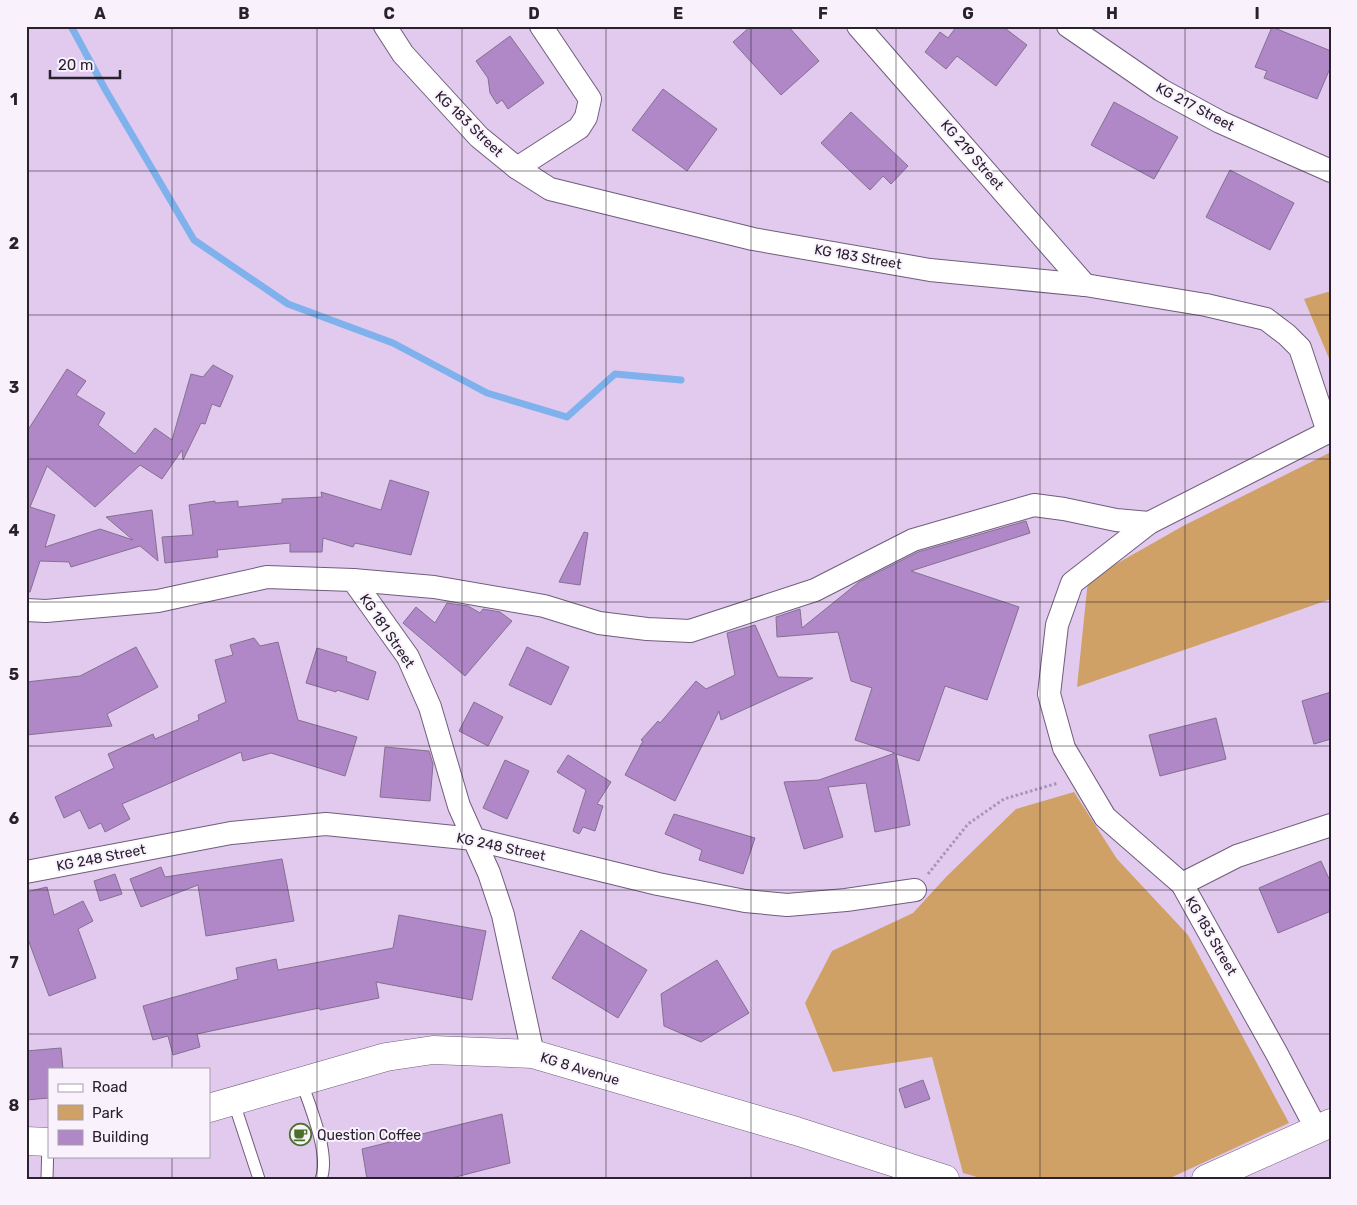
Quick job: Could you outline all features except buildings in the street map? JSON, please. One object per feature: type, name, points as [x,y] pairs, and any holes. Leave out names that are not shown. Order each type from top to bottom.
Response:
[{"type":"street","name":"KG 183 Street","points":[[385,26],[403,54],[479,137],[517,168],[550,190],[754,239],[930,270],[1085,285],[1206,305],[1266,320],[1287,335],[1300,348],[1329,433]]},
{"type":"street","points":[[517,168],[579,128],[586,117],[590,99],[541,26]]},
{"type":"street","name":"KG 219 Street","points":[[858,26],[1085,285]]},
{"type":"street","name":"KG 217 Street","points":[[1068,26],[1161,90],[1220,122],[1331,171]]},
{"type":"street","points":[[1182,884],[1105,817],[1064,748],[1049,694],[1056,625],[1072,583],[1149,523],[1329,433]]},
{"type":"street","points":[[353,580],[434,586],[544,606],[599,623],[648,629],[690,630],[815,590],[913,540],[1034,506],[1064,509],[1116,520],[1149,523]]},
{"type":"street","name":"KG 181 Street","points":[[26,610],[46,611],[158,601],[216,586],[267,578],[353,580],[408,657],[430,707],[459,806],[474,838],[503,915],[533,1054]]},
{"type":"street","name":"KG 248 Street","points":[[26,872],[231,833],[326,824],[474,838],[658,884],[745,901],[787,905],[846,900],[915,890]]},
{"type":"street","name":"KG 183 Street","points":[[1324,1126],[1277,1054],[1182,884],[1237,856],[1331,825]]},
{"type":"street","name":"KG 8 Avenue","points":[[221,1104],[386,1056],[433,1050],[533,1054],[796,1131],[945,1179]]},
{"type":"street","points":[[1206,1179],[1324,1126]]},
{"type":"lane","points":[[301,1080],[320,1141],[325,1169],[321,1179]]},
{"type":"lane","points":[[221,1104],[259,1179]]},
{"type":"lane","points":[[41,1142],[47,1179]]},
{"type":"path","points":[[915,890],[968,824],[1004,799],[1081,776]]},
{"type":"green space","points":[[1331,291],[1331,363],[1304,299]]},
{"type":"green space","points":[[1331,452],[1331,599],[1077,687],[1088,580],[1183,526]]},
{"type":"green space","points":[[1074,792],[1117,859],[1188,935],[1289,1123],[1168,1179],[984,1179],[963,1173],[932,1057],[833,1072],[805,1003],[832,951],[913,913],[946,877],[1016,809]]},
{"type":"waterway","points":[[71,26],[105,89],[194,240],[288,304],[393,343],[487,393],[567,417],[615,374],[681,380]]},
{"type":"place","name":"Question Coffee","points":[[301,1135]]}]
